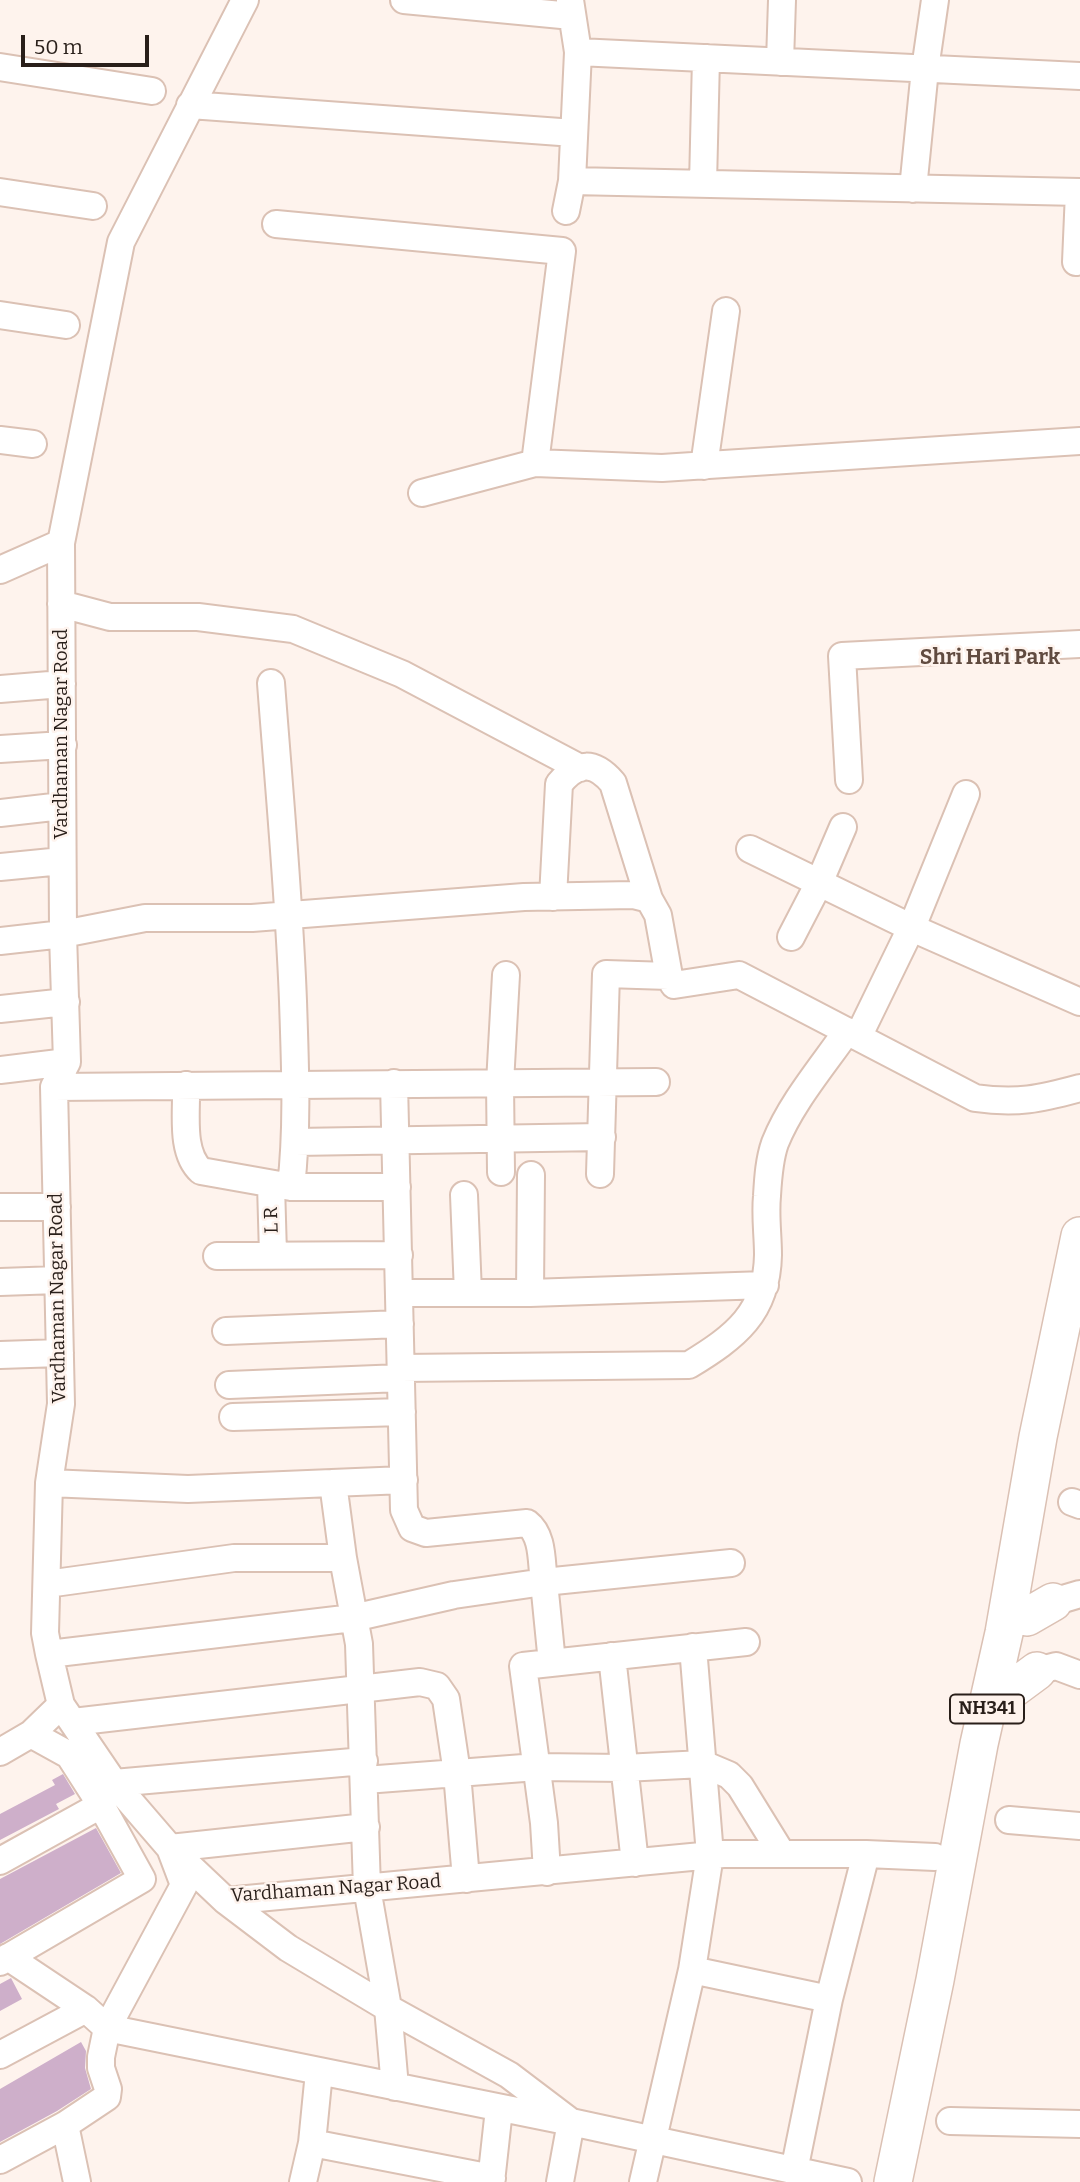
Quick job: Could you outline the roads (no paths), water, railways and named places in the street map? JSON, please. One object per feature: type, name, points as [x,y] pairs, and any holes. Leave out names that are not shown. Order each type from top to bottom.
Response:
[{"type":"highway","name":"NH341","points":[[887,2179],[935,1980],[979,1744],[1004,1633],[1038,1437],[1080,1237]]},
{"type":"street","name":"Vardhaman Nagar Road","points":[[245,0],[121,242],[61,542],[62,861],[67,1062],[54,1087],[61,1404],[50,1483],[45,1633],[67,1713],[108,1794],[226,1901],[710,1856],[866,1854],[935,1857]]},
{"type":"street","points":[[404,0],[571,8],[578,52],[572,181],[566,211]]},
{"type":"street","points":[[780,62],[782,0]]},
{"type":"street","points":[[913,188],[935,0]]},
{"type":"street","points":[[578,52],[1080,76]]},
{"type":"street","points":[[703,184],[706,58]]},
{"type":"street","points":[[0,67],[152,91]]},
{"type":"street","points":[[190,105],[574,133]]},
{"type":"street","points":[[572,181],[1079,192],[1076,262]]},
{"type":"street","points":[[0,192],[93,206]]},
{"type":"street","points":[[276,224],[562,251],[535,463]]},
{"type":"street","points":[[704,466],[726,311]]},
{"type":"street","points":[[0,316],[66,325]]},
{"type":"street","points":[[0,440],[33,444]]},
{"type":"street","points":[[422,493],[535,463],[662,468],[1080,441]]},
{"type":"street","points":[[4,566],[61,542]]},
{"type":"street","points":[[61,604],[110,617],[198,617],[293,629],[402,674],[580,768]]},
{"type":"street","points":[[849,780],[842,656],[1080,644]]},
{"type":"street","name":"L R","points":[[271,683],[289,915],[296,1084],[296,1142],[281,1186],[273,1254]]},
{"type":"street","points":[[0,689],[62,684]]},
{"type":"street","points":[[0,749],[63,745]]},
{"type":"street","points":[[553,897],[559,784],[568,773],[593,766],[603,771],[613,783],[649,899],[658,915],[669,976],[674,985],[738,975],[975,1098],[1005,1102],[1039,1099],[1080,1087]]},
{"type":"street","points":[[229,1385],[401,1373],[689,1365],[739,1331],[755,1310],[765,1285],[768,1255],[765,1219],[767,1186],[775,1144],[792,1109],[853,1034],[912,928],[967,794]]},
{"type":"street","points":[[0,813],[62,806]]},
{"type":"street","points":[[791,937],[819,883],[843,827]]},
{"type":"street","points":[[750,849],[912,928],[1080,1002]]},
{"type":"street","points":[[0,867],[62,861]]},
{"type":"street","points":[[0,941],[63,934],[145,918],[252,918],[553,897],[633,895],[649,899]]},
{"type":"street","points":[[600,1174],[606,974],[669,976]]},
{"type":"street","points":[[501,1172],[500,1083],[506,975]]},
{"type":"street","points":[[0,1009],[66,1002]]},
{"type":"street","points":[[0,1070],[67,1062]]},
{"type":"street","points":[[54,1087],[656,1082]]},
{"type":"street","points":[[394,1083],[406,1519],[418,1532],[426,1533],[527,1523],[532,1527],[539,1540],[552,1662]]},
{"type":"street","points":[[186,1085],[188,1149],[195,1166],[209,1174],[281,1186],[397,1186]]},
{"type":"street","points":[[296,1142],[602,1137]]},
{"type":"street","points":[[530,1293],[531,1175]]},
{"type":"street","points":[[464,1195],[468,1293]]},
{"type":"street","points":[[0,1207],[57,1207]]},
{"type":"street","points":[[217,1256],[399,1255]]},
{"type":"street","points":[[0,1282],[58,1280]]},
{"type":"street","points":[[399,1293],[530,1293],[765,1285]]},
{"type":"street","points":[[226,1331],[400,1324]]},
{"type":"street","points":[[0,1355],[60,1353]]},
{"type":"street","points":[[233,1418],[402,1412]]},
{"type":"street","points":[[50,1483],[188,1489],[404,1480]]},
{"type":"street","points":[[333,1483],[359,1644],[367,1888],[388,2008],[395,2087]]},
{"type":"street","points":[[47,1584],[234,1558],[343,1558]]},
{"type":"street","points":[[49,1654],[353,1618],[454,1595],[544,1582],[731,1563]]},
{"type":"street","points":[[547,1872],[544,1823],[523,1666],[746,1642]]},
{"type":"street","points":[[643,2182],[691,1970],[710,1856],[693,1647]]},
{"type":"street","points":[[611,1656],[635,1863]]},
{"type":"street","points":[[1025,1680],[1056,1666],[1080,1675]]},
{"type":"street","points":[[0,1752],[67,1713],[361,1690],[420,1682],[437,1686],[446,1699],[457,1773],[466,1879]]},
{"type":"street","points":[[31,1734],[69,1755],[108,1794],[142,1879],[4,1959],[86,2009],[107,2028],[571,2122],[848,2182]]},
{"type":"street","points":[[0,1861],[108,1794],[364,1770],[457,1773],[537,1767],[624,1768],[703,1764],[729,1775],[740,1786],[782,1854]]},
{"type":"street","points":[[1009,1820],[1080,1826]]},
{"type":"street","points":[[0,2160],[65,2125],[108,2095],[101,2057],[107,2028],[184,1885],[170,1848],[366,1827]]},
{"type":"street","points":[[794,2171],[829,1998],[866,1854]]},
{"type":"street","points":[[226,1901],[288,1948],[388,2008],[509,2075],[571,2122]]},
{"type":"street","points":[[691,1970],[829,1998]]},
{"type":"street","points":[[0,2055],[86,2009]]},
{"type":"street","points":[[303,2182],[312,2143],[319,2071]]},
{"type":"street","points":[[312,2143],[491,2180],[499,2109]]},
{"type":"street","points":[[950,2121],[1080,2124]]},
{"type":"street","points":[[560,2182],[571,2122]]},
{"type":"street","points":[[65,2125],[77,2182]]},
{"type":"district","name":"Shri Hari Park","points":[[990,658]]}]
